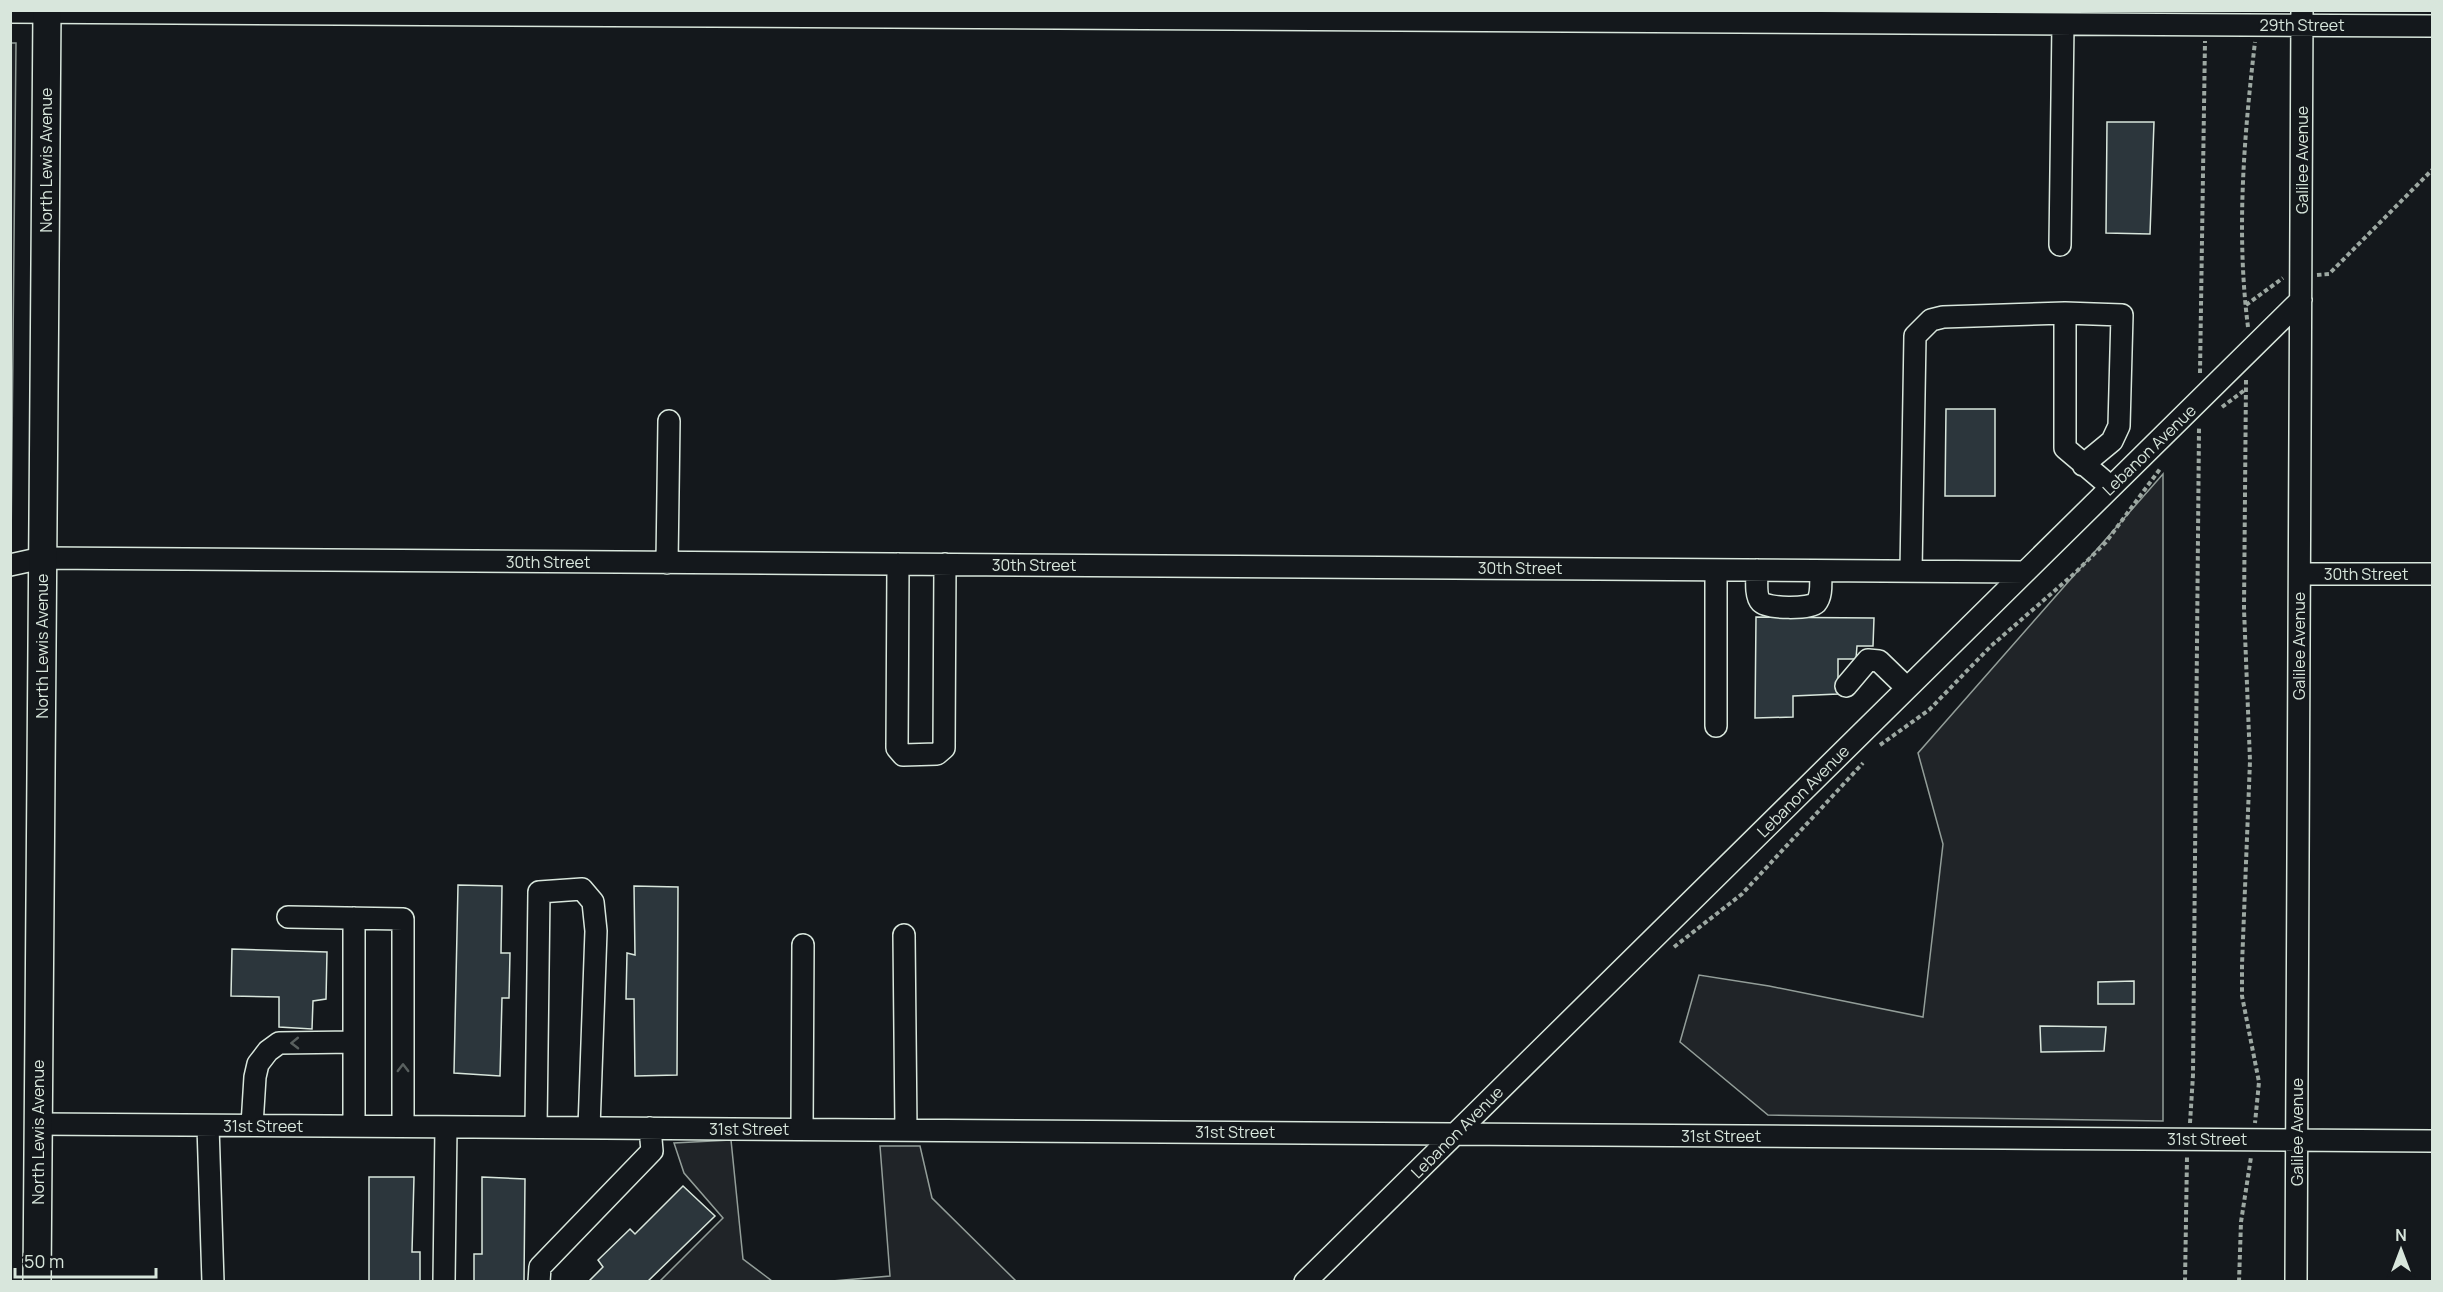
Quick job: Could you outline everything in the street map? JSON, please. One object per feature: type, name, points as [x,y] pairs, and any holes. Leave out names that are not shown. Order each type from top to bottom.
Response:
[{"type":"main road","name":"North Lewis Avenue","points":[[37,1281],[47,11]]},
{"type":"street","name":"29th Street","points":[[10,12],[1322,15],[2063,24],[2302,18],[2433,26]]},
{"type":"street","name":"Galilee Avenue","points":[[2296,1281],[2302,18]]},
{"type":"street","points":[[2060,245],[2063,24]]},
{"type":"street","name":"Lebanon Avenue","points":[[1305,1281],[2301,300]]},
{"type":"street","points":[[2065,314],[2065,448],[2111,487]]},
{"type":"street","points":[[1911,571],[1917,332],[1931,320],[1943,317],[2122,315],[2120,426],[2112,441],[2083,465]]},
{"type":"street","points":[[667,562],[669,421]]},
{"type":"street","points":[[10,550],[42,558]]},
{"type":"street","points":[[10,565],[42,558]]},
{"type":"street","name":"30th Street","points":[[42,558],[2025,572]]},
{"type":"street","points":[[898,564],[897,748],[903,754],[937,754],[944,748],[945,564]]},
{"type":"street","points":[[1716,570],[1716,726]]},
{"type":"street","points":[[1757,570],[1758,595],[1761,603],[1769,606],[1810,607],[1817,602],[1820,594],[1821,571]]},
{"type":"street","name":"30th Street","points":[[2300,574],[2433,574]]},
{"type":"street","points":[[1846,686],[1868,660],[1879,661],[1907,688]]},
{"type":"street","points":[[536,1127],[539,892],[582,889],[594,902],[596,931],[589,1128]]},
{"type":"street","points":[[288,917],[403,919],[403,1126]]},
{"type":"street","points":[[354,918],[354,1126]]},
{"type":"street","points":[[904,935],[906,1130]]},
{"type":"street","points":[[802,1129],[803,945]]},
{"type":"street","points":[[252,1125],[258,1064],[279,1043],[354,1042]]},
{"type":"street","name":"31st Street","points":[[38,1124],[2433,1141]]},
{"type":"street","points":[[208,1126],[213,1281]]},
{"type":"street","points":[[444,1281],[446,1127]]},
{"type":"street","points":[[539,1281],[540,1267],[652,1151],[650,1128]]},
{"type":"path","points":[[2248,326],[2245,306],[2244,161],[2255,41]]},
{"type":"path","points":[[2199,372],[2205,43]]},
{"type":"path","points":[[2315,276],[2329,274],[2433,170]]},
{"type":"path","points":[[2245,306],[2285,278]]},
{"type":"path","points":[[2246,378],[2244,609],[2250,761],[2241,965],[2242,996],[2259,1082],[2255,1125]]},
{"type":"path","points":[[2190,1124],[2193,1075],[2199,427],[2192,433]]},
{"type":"path","points":[[1875,748],[1929,710],[1991,645],[2075,573],[2106,542],[2164,464]]},
{"type":"path","points":[[1669,949],[1679,946],[1742,894],[1868,756]]},
{"type":"path","points":[[2185,1281],[2187,1152]]},
{"type":"path","points":[[2239,1281],[2241,1222],[2251,1158]]},
{"type":"shaded area","points":[[10,43],[16,43],[11,547]]},
{"type":"shaded area","points":[[2163,474],[2163,1121],[1768,1115],[1680,1042],[1699,975],[1769,986],[1923,1017],[1943,844],[1918,753]]},
{"type":"shaded area","points":[[731,1140],[743,1259],[772,1281],[660,1281],[723,1218],[684,1173],[674,1143]]},
{"type":"shaded area","points":[[880,1146],[920,1146],[932,1198],[1016,1281],[832,1281],[890,1276]]},
{"type":"building","points":[[2107,122],[2154,122],[2150,234],[2106,233]]},
{"type":"building","points":[[1946,409],[1995,409],[1995,496],[1945,496]]},
{"type":"building","points":[[1756,617],[1874,618],[1873,646],[1857,646],[1856,659],[1838,659],[1838,694],[1793,696],[1793,717],[1755,718]]},
{"type":"building","points":[[458,885],[502,886],[501,953],[510,953],[509,998],[502,998],[500,1076],[454,1073]]},
{"type":"building","points":[[634,886],[678,887],[677,1075],[635,1076],[634,999],[626,999],[627,953],[635,955]]},
{"type":"building","points":[[232,949],[327,952],[326,999],[313,1001],[312,1029],[279,1027],[279,997],[231,996]]},
{"type":"building","points":[[2134,981],[2134,1004],[2098,1004],[2098,982]]},
{"type":"building","points":[[2040,1026],[2106,1027],[2104,1051],[2041,1052]]},
{"type":"building","points":[[369,1177],[414,1177],[412,1252],[420,1252],[420,1282],[369,1282]]},
{"type":"building","points":[[482,1177],[525,1179],[524,1282],[474,1282],[474,1254],[482,1254]]},
{"type":"building","points":[[683,1186],[715,1216],[647,1282],[588,1282],[603,1267],[598,1260],[630,1229],[635,1234]]}]
